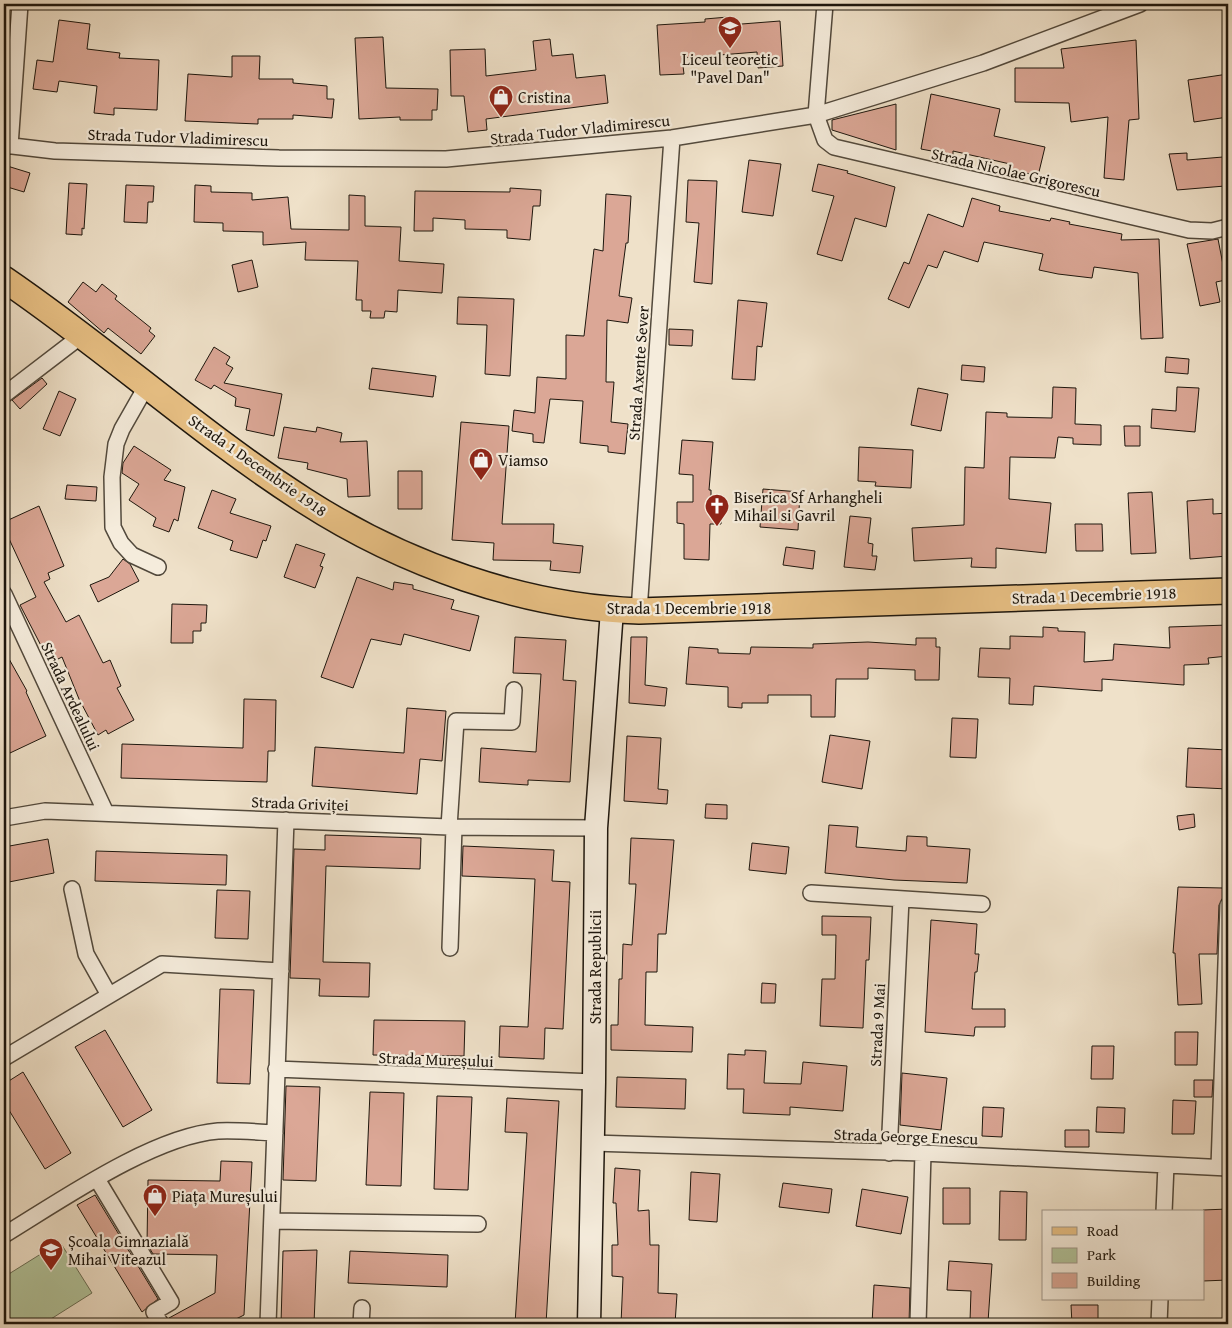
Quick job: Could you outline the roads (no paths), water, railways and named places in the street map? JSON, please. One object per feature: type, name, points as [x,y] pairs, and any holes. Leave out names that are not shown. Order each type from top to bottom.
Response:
[{"type":"main road","name":"Strada 1 Decembrie 1918","points":[[4,279],[305,501],[381,543],[419,561],[492,585],[573,604],[612,610],[639,611],[1228,591]]},
{"type":"street","points":[[7,145],[20,4]]},
{"type":"street","points":[[816,115],[825,4]]},
{"type":"street","name":"Strada Tudor Vladimirescu","points":[[7,145],[75,152],[446,160],[672,138],[816,115],[983,63],[1140,4]]},
{"type":"street","name":"Strada Nicolae Grigorescu","points":[[816,115],[825,140],[834,147],[850,152],[1189,230],[1212,231],[1228,227]]},
{"type":"street","name":"Strada Axente Sever","points":[[639,611],[672,138]]},
{"type":"street","points":[[4,395],[81,336]]},
{"type":"street","points":[[147,384],[122,429],[116,444],[112,477],[113,527],[121,543],[132,555],[158,567]]},
{"type":"street","name":"Strada Ardealului","points":[[4,594],[106,813]]},
{"type":"street","name":"Strada Republicii","points":[[589,1324],[594,1082],[596,828],[612,610]]},
{"type":"street","points":[[450,948],[456,721],[512,722],[514,690]]},
{"type":"street","name":"Strada Griviței","points":[[4,818],[45,811],[452,827],[596,828]]},
{"type":"street","points":[[268,1324],[286,820]]},
{"type":"street","points":[[72,889],[86,954],[109,995]]},
{"type":"street","points":[[811,893],[982,904]]},
{"type":"street","name":"Strada 9 Mai","points":[[889,1153],[901,898]]},
{"type":"street","name":"Strada George Enescu","points":[[592,1143],[923,1153],[1223,1168],[1228,905]]},
{"type":"street","points":[[4,1058],[162,964],[281,971]]},
{"type":"street","name":"Strada Mureșului","points":[[276,1069],[594,1082]]},
{"type":"street","points":[[4,1235],[97,1180],[173,1142],[217,1131],[275,1133]]},
{"type":"street","points":[[918,1324],[923,1153]]},
{"type":"street","points":[[1164,1210],[1166,1166]]},
{"type":"street","points":[[97,1180],[171,1302],[154,1312],[162,1324]]},
{"type":"street","points":[[272,1221],[478,1224]]},
{"type":"street","points":[[1159,1324],[1160,1300]]},
{"type":"street","points":[[361,1324],[362,1308]]},
{"type":"place","name":"Liceul teoretic \"Pavel Dan\"","points":[[730,49]]},
{"type":"place","name":"Cristina","points":[[501,118]]},
{"type":"place","name":"Viamso","points":[[481,481]]},
{"type":"place","name":"Biserica Sf Arhangheli Mihail si Gavril","points":[[717,527]]},
{"type":"place","name":"Piața Mureșului","points":[[155,1217]]},
{"type":"place","name":"Școala Gimnazială Mihai Viteazul","points":[[51,1271]]}]
